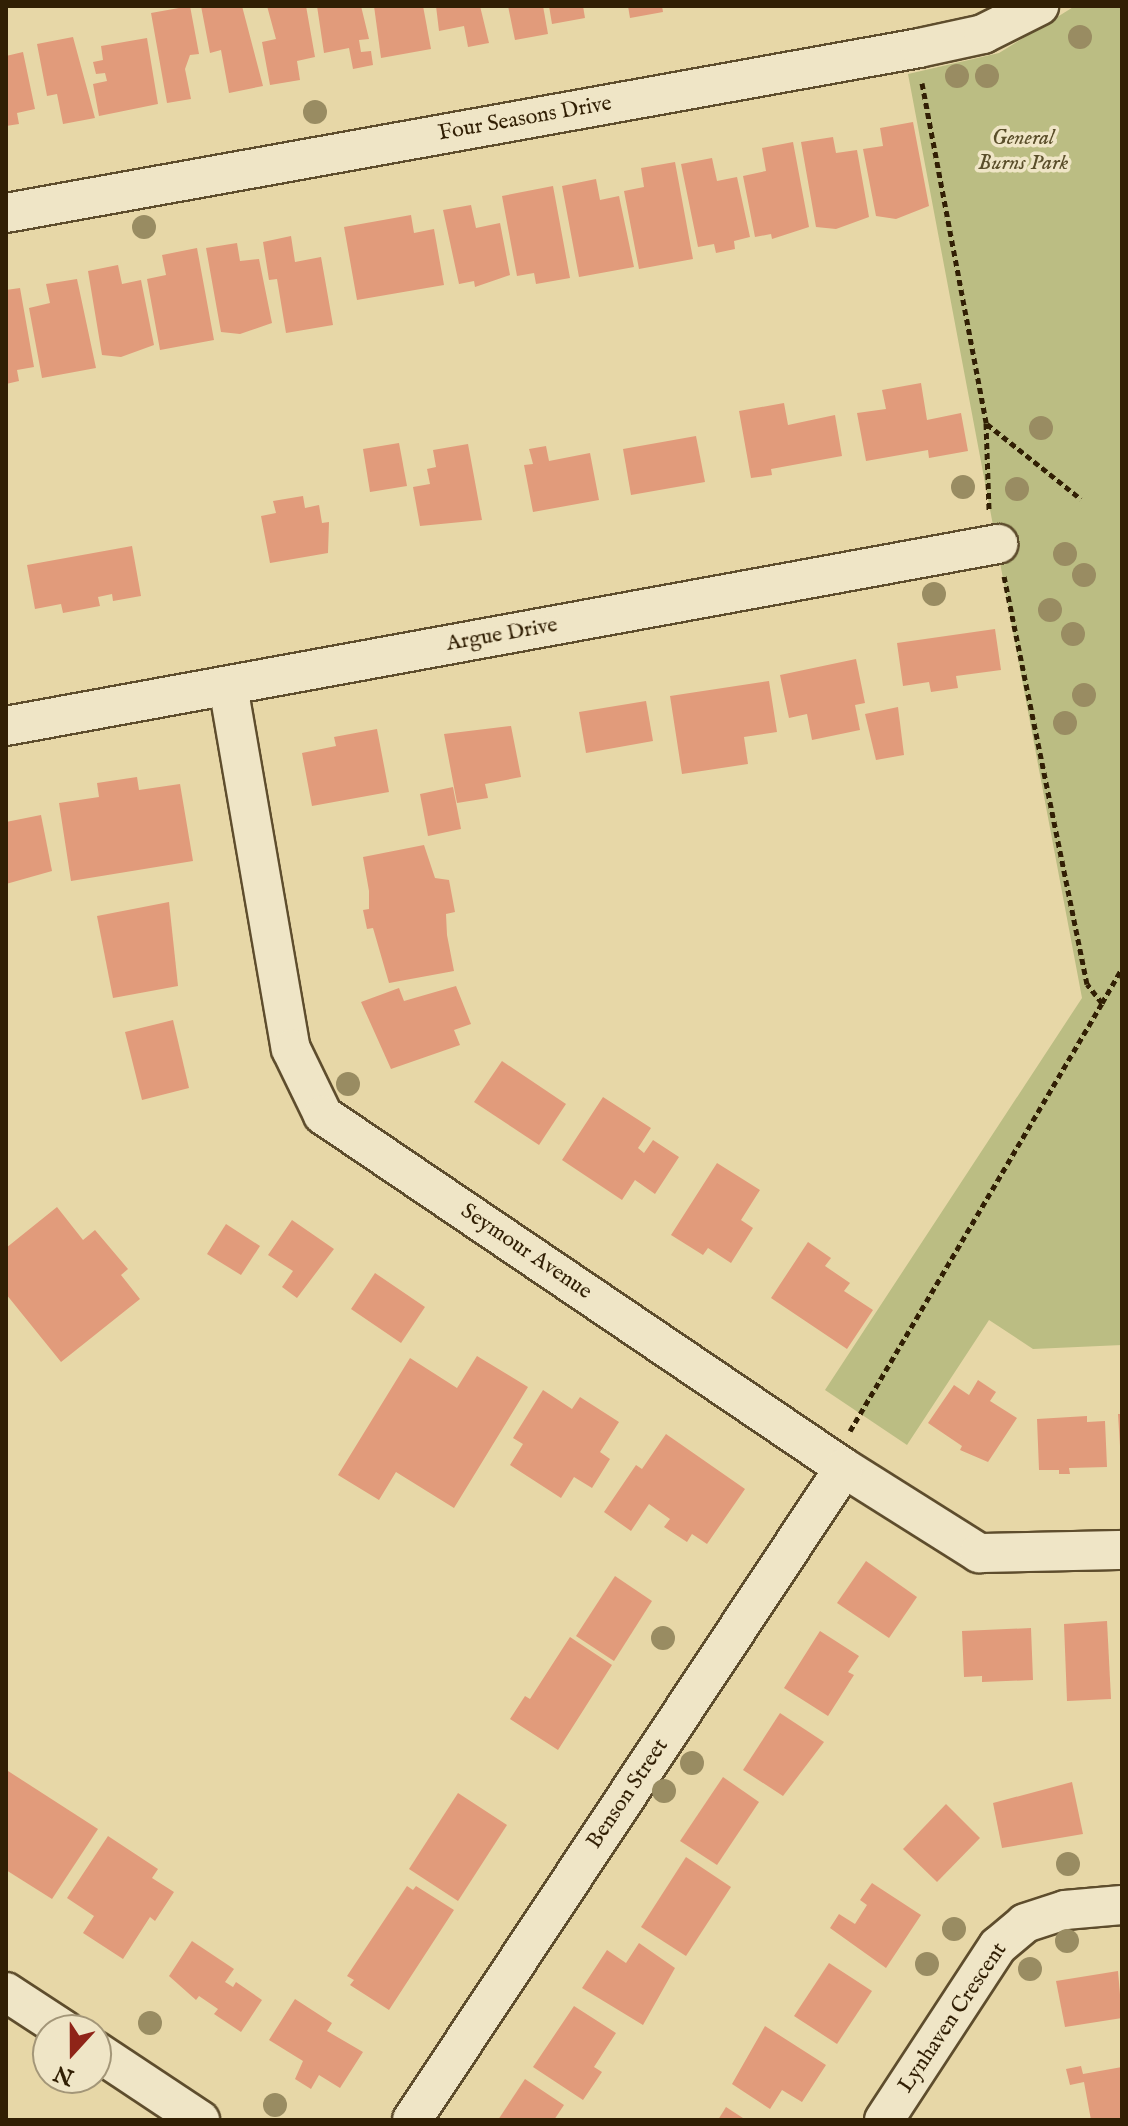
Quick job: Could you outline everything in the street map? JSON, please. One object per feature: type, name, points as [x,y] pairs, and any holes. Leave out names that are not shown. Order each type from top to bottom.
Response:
[{"type":"street","name":"Four Seasons Drive","points":[[6,213],[916,48],[983,34],[1039,6]]},
{"type":"street","name":"Argue Drive","points":[[6,726],[998,544]]},
{"type":"street","name":"Seymour Avenue","points":[[228,686],[291,1049],[323,1115],[844,1468],[979,1553],[1122,1550]]},
{"type":"street","name":"Benson Street","points":[[412,2120],[844,1468]]},
{"type":"street","name":"Lynhaven Crescent","points":[[884,2120],[998,1946],[1025,1923],[1052,1914],[1122,1905]]},
{"type":"street","points":[[6,1992],[40,2014]]},
{"type":"street","points":[[112,2062],[200,2120]]},
{"type":"path","points":[[916,48],[986,423],[989,511],[1087,984],[1102,1003]]},
{"type":"path","points":[[986,423],[1081,499]]},
{"type":"path","points":[[844,1468],[848,1434],[1122,969]]},
{"type":"green space","name":"General Burns Park","points":[[1075,6],[1122,6],[1122,1345],[1033,1349],[989,1320],[907,1445],[825,1390],[1082,998],[908,74],[999,53]]},
{"type":"building","points":[[190,6],[199,54],[190,55],[185,69],[191,99],[167,103],[151,13]]},
{"type":"building","points":[[201,6],[242,6],[263,86],[229,93],[221,50],[210,53]]},
{"type":"building","points":[[267,6],[306,6],[315,57],[297,61],[300,80],[270,85],[262,42],[276,39]]},
{"type":"building","points":[[317,6],[361,6],[369,39],[359,40],[361,52],[371,51],[373,65],[353,69],[349,48],[324,53]]},
{"type":"building","points":[[374,6],[423,6],[431,49],[381,58]]},
{"type":"building","points":[[436,6],[480,6],[489,43],[468,47],[464,26],[439,31]]},
{"type":"building","points":[[508,6],[543,6],[548,34],[515,40]]},
{"type":"building","points":[[549,6],[583,6],[585,18],[552,24]]},
{"type":"building","points":[[628,6],[662,6],[663,12],[630,18]]},
{"type":"building","points":[[73,37],[95,118],[63,124],[57,94],[47,96],[37,44]]},
{"type":"building","points":[[147,38],[158,104],[99,116],[93,84],[107,81],[105,73],[96,74],[93,62],[103,60],[101,46]]},
{"type":"building","points":[[23,52],[35,109],[17,113],[19,124],[6,126],[6,56]]},
{"type":"building","points":[[913,122],[929,206],[896,219],[876,216],[863,149],[883,146],[880,128]]},
{"type":"building","points":[[833,137],[836,153],[857,150],[869,217],[836,229],[816,227],[801,142]]},
{"type":"building","points":[[793,142],[809,227],[772,239],[771,234],[755,237],[743,176],[766,171],[762,148]]},
{"type":"building","points":[[712,158],[717,181],[737,177],[750,237],[734,241],[735,249],[716,253],[714,244],[698,247],[681,164]]},
{"type":"building","points":[[675,162],[693,259],[639,269],[624,191],[644,187],[641,168]]},
{"type":"building","points":[[596,179],[600,200],[619,196],[634,267],[579,277],[562,186]]},
{"type":"building","points":[[553,186],[570,278],[536,284],[534,273],[517,276],[502,196]]},
{"type":"building","points":[[471,205],[476,228],[500,223],[510,275],[475,287],[474,281],[459,284],[443,210]]},
{"type":"building","points":[[411,215],[414,233],[434,229],[444,285],[357,300],[344,227]]},
{"type":"building","points":[[291,236],[295,262],[321,257],[333,325],[286,333],[277,279],[269,280],[263,242]]},
{"type":"building","points":[[237,243],[240,261],[259,259],[272,323],[240,334],[221,332],[206,248]]},
{"type":"building","points":[[197,248],[214,340],[160,350],[147,279],[166,275],[162,255]]},
{"type":"building","points":[[118,265],[122,284],[141,280],[154,345],[121,357],[102,355],[88,271]]},
{"type":"building","points":[[77,279],[96,368],[42,378],[29,308],[50,303],[46,284]]},
{"type":"building","points":[[20,288],[34,367],[17,370],[19,381],[6,384],[6,290]]},
{"type":"building","points":[[921,383],[927,420],[961,413],[968,451],[929,458],[928,450],[866,461],[857,413],[886,409],[882,390]]},
{"type":"building","points":[[784,403],[788,425],[835,415],[842,456],[771,469],[772,475],[751,478],[739,411]]},
{"type":"building","points":[[696,436],[705,482],[631,495],[623,449]]},
{"type":"building","points":[[399,443],[407,486],[370,492],[363,449]]},
{"type":"building","points":[[468,444],[482,520],[420,526],[413,487],[430,484],[427,469],[436,467],[433,450]]},
{"type":"building","points":[[546,446],[549,461],[590,453],[599,500],[533,512],[524,465],[533,464],[529,449]]},
{"type":"building","points":[[303,496],[305,508],[319,505],[322,523],[329,522],[328,553],[270,563],[261,516],[276,513],[273,501]]},
{"type":"building","points":[[132,546],[141,596],[113,601],[112,594],[98,597],[100,606],[63,613],[61,604],[35,609],[27,565]]},
{"type":"building","points":[[995,629],[1001,670],[956,676],[958,688],[931,692],[929,682],[903,686],[897,643]]},
{"type":"building","points":[[856,659],[865,703],[855,705],[860,730],[812,740],[807,714],[789,718],[780,675]]},
{"type":"building","points":[[769,681],[777,732],[744,737],[748,764],[682,774],[670,696]]},
{"type":"building","points":[[646,701],[653,741],[586,753],[579,712]]},
{"type":"building","points":[[898,707],[904,755],[876,760],[865,714]]},
{"type":"building","points":[[511,726],[521,777],[485,784],[488,798],[457,803],[444,734]]},
{"type":"building","points":[[377,729],[389,792],[312,806],[302,753],[336,746],[334,737]]},
{"type":"building","points":[[137,777],[139,790],[180,784],[193,861],[71,881],[59,803],[99,797],[97,783]]},
{"type":"building","points":[[453,787],[461,829],[428,836],[420,794]]},
{"type":"building","points":[[41,815],[52,871],[6,884],[6,822]]},
{"type":"building","points":[[424,845],[435,878],[449,880],[455,912],[446,914],[447,935],[454,971],[389,983],[373,928],[367,929],[363,910],[369,909],[369,891],[363,857]]},
{"type":"building","points":[[169,902],[178,986],[113,998],[97,916]]},
{"type":"building","points":[[456,986],[471,1024],[454,1030],[460,1045],[391,1069],[361,1002],[399,988],[404,1001]]},
{"type":"building","points":[[173,1020],[189,1088],[142,1100],[125,1032]]},
{"type":"building","points":[[502,1061],[566,1104],[539,1145],[474,1102]]},
{"type":"building","points":[[603,1097],[651,1128],[638,1148],[644,1153],[653,1140],[679,1157],[655,1194],[635,1180],[622,1200],[562,1160]]},
{"type":"building","points":[[717,1163],[760,1190],[741,1220],[753,1228],[731,1263],[708,1248],[703,1255],[671,1235]]},
{"type":"building","points":[[57,1207],[83,1240],[95,1230],[128,1269],[121,1275],[140,1299],[61,1362],[6,1294],[6,1248]]},
{"type":"building","points":[[292,1220],[334,1249],[297,1298],[282,1287],[293,1271],[268,1255]]},
{"type":"building","points":[[226,1224],[260,1246],[241,1275],[207,1254]]},
{"type":"building","points":[[808,1242],[831,1258],[825,1266],[850,1283],[844,1291],[873,1310],[847,1349],[771,1298]]},
{"type":"building","points":[[375,1273],[425,1307],[401,1343],[351,1309]]},
{"type":"building","points":[[477,1356],[528,1387],[454,1508],[396,1472],[379,1500],[338,1475],[410,1358],[457,1388]]},
{"type":"building","points":[[978,1380],[996,1392],[990,1401],[1017,1418],[988,1462],[960,1450],[962,1446],[928,1423],[954,1385],[969,1395]]},
{"type":"building","points":[[543,1390],[572,1409],[580,1397],[619,1422],[600,1452],[610,1459],[592,1488],[574,1477],[561,1498],[510,1465],[523,1444],[513,1438]]},
{"type":"building","points":[[1118,1414],[1122,1414],[1122,1446],[1120,1446]]},
{"type":"building","points":[[1087,1416],[1087,1422],[1105,1421],[1107,1467],[1069,1468],[1070,1474],[1059,1474],[1059,1470],[1039,1470],[1037,1419]]},
{"type":"building","points":[[666,1434],[745,1489],[707,1544],[692,1534],[687,1542],[664,1527],[670,1519],[649,1504],[631,1531],[604,1512],[636,1465],[642,1469]]},
{"type":"building","points":[[866,1561],[917,1597],[889,1638],[837,1603]]},
{"type":"building","points":[[615,1576],[652,1601],[614,1661],[576,1636]]},
{"type":"building","points":[[1107,1621],[1111,1699],[1067,1701],[1064,1624]]},
{"type":"building","points":[[1031,1628],[1033,1680],[982,1682],[982,1676],[964,1677],[962,1631]]},
{"type":"building","points":[[820,1631],[859,1656],[848,1672],[854,1675],[828,1716],[784,1688]]},
{"type":"building","points":[[570,1637],[612,1665],[558,1750],[510,1719],[525,1696],[530,1699]]},
{"type":"building","points":[[780,1713],[824,1742],[783,1796],[743,1770]]},
{"type":"building","points":[[8,1771],[98,1829],[52,1899],[6,1870]]},
{"type":"building","points":[[723,1777],[759,1802],[717,1865],[680,1841]]},
{"type":"building","points":[[1072,1782],[1083,1834],[1002,1848],[993,1803]]},
{"type":"building","points":[[458,1793],[507,1825],[458,1901],[409,1869]]},
{"type":"building","points":[[946,1804],[980,1838],[937,1882],[903,1849]]},
{"type":"building","points":[[108,1836],[158,1869],[152,1878],[174,1892],[155,1921],[150,1917],[123,1959],[83,1933],[94,1916],[67,1898]]},
{"type":"building","points":[[686,1857],[731,1887],[686,1956],[641,1927]]},
{"type":"building","points":[[872,1883],[921,1915],[886,1968],[830,1928],[839,1914],[855,1924],[867,1905],[860,1900]]},
{"type":"building","points":[[407,1886],[413,1890],[416,1886],[454,1910],[389,2010],[350,1985],[354,1980],[347,1976]]},
{"type":"building","points":[[192,1941],[234,1969],[225,1982],[233,1987],[236,1982],[262,2000],[241,2032],[214,2014],[218,2009],[199,1996],[196,2000],[169,1976]]},
{"type":"building","points":[[639,1943],[675,1968],[643,2025],[582,1988],[607,1950],[626,1963]]},
{"type":"building","points":[[829,1963],[872,1991],[837,2044],[794,2016]]},
{"type":"building","points":[[1118,1971],[1122,2018],[1065,2027],[1056,1981]]},
{"type":"building","points":[[295,1999],[332,2023],[327,2031],[363,2052],[340,2088],[319,2075],[311,2089],[295,2079],[303,2061],[269,2040]]},
{"type":"building","points":[[574,2006],[616,2033],[594,2067],[602,2072],[583,2100],[533,2067]]},
{"type":"building","points":[[765,2026],[826,2065],[802,2102],[782,2090],[770,2109],[732,2084]]},
{"type":"building","points":[[1081,2066],[1083,2074],[1122,2067],[1122,2120],[1091,2120],[1084,2082],[1070,2085],[1066,2069]]},
{"type":"building","points":[[525,2079],[564,2105],[554,2120],[498,2120]]},
{"type":"building","points":[[726,2107],[746,2120],[718,2120]]}]
